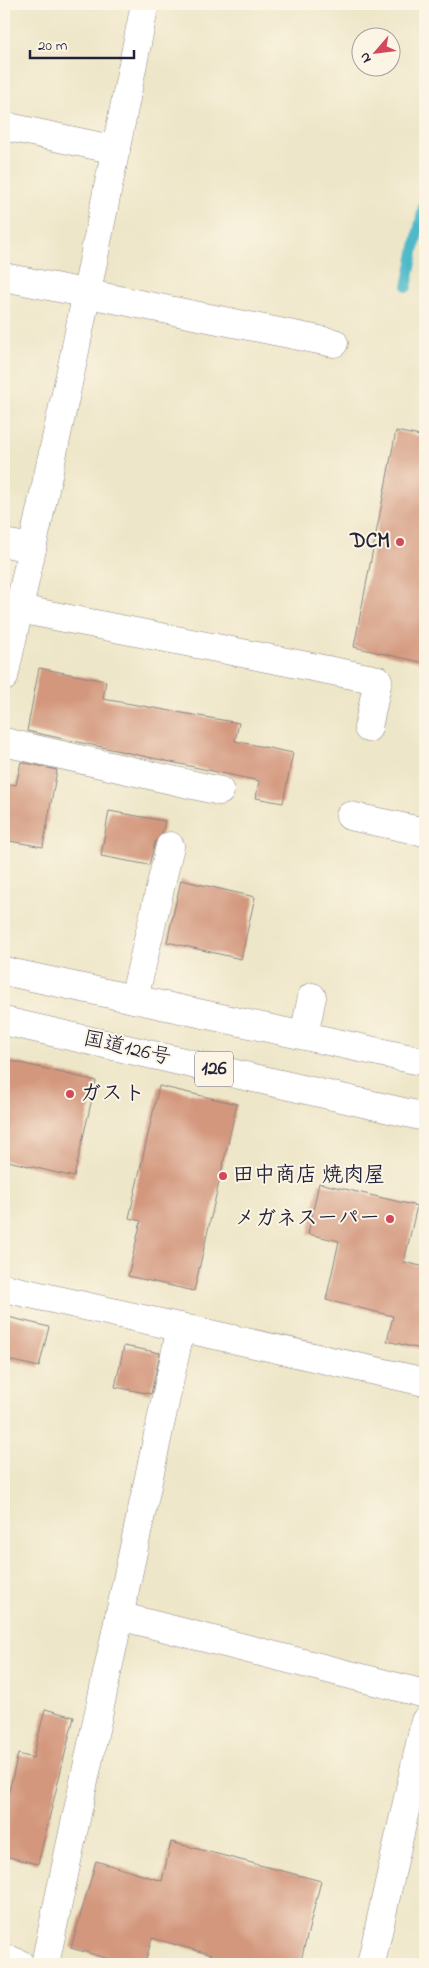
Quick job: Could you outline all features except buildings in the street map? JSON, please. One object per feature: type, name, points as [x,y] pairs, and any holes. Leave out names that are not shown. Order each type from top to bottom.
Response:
[{"type":"main road","points":[[4,677],[87,294],[145,4]]},
{"type":"main road","points":[[4,126],[116,150]]},
{"type":"main road","points":[[4,277],[334,344]]},
{"type":"main road","points":[[4,544],[32,548]]},
{"type":"main road","points":[[19,608],[378,680],[368,728]]},
{"type":"main road","points":[[4,742],[220,791]]},
{"type":"main road","points":[[350,816],[425,832]]},
{"type":"main road","points":[[134,999],[170,846]]},
{"type":"main road","name":"126","points":[[4,971],[425,1062]]},
{"type":"main road","points":[[304,1035],[312,996]]},
{"type":"main road","name":"国道126号","points":[[4,1021],[425,1117]]},
{"type":"main road","points":[[4,1288],[425,1382]]},
{"type":"main road","points":[[45,1964],[181,1327]]},
{"type":"main road","points":[[119,1616],[425,1694]]},
{"type":"main road","points":[[371,1964],[425,1721]]},
{"type":"main road","points":[[4,1958],[20,1964]]},
{"type":"waterway","points":[[407,287],[425,197]]},
{"type":"place","name":"DCM","points":[[400,542]]},
{"type":"place","name":"ガスト","points":[[70,1094]]},
{"type":"place","name":"田中商店 焼肉屋","points":[[223,1176]]},
{"type":"place","name":"メガネスーパー","points":[[390,1219]]}]
